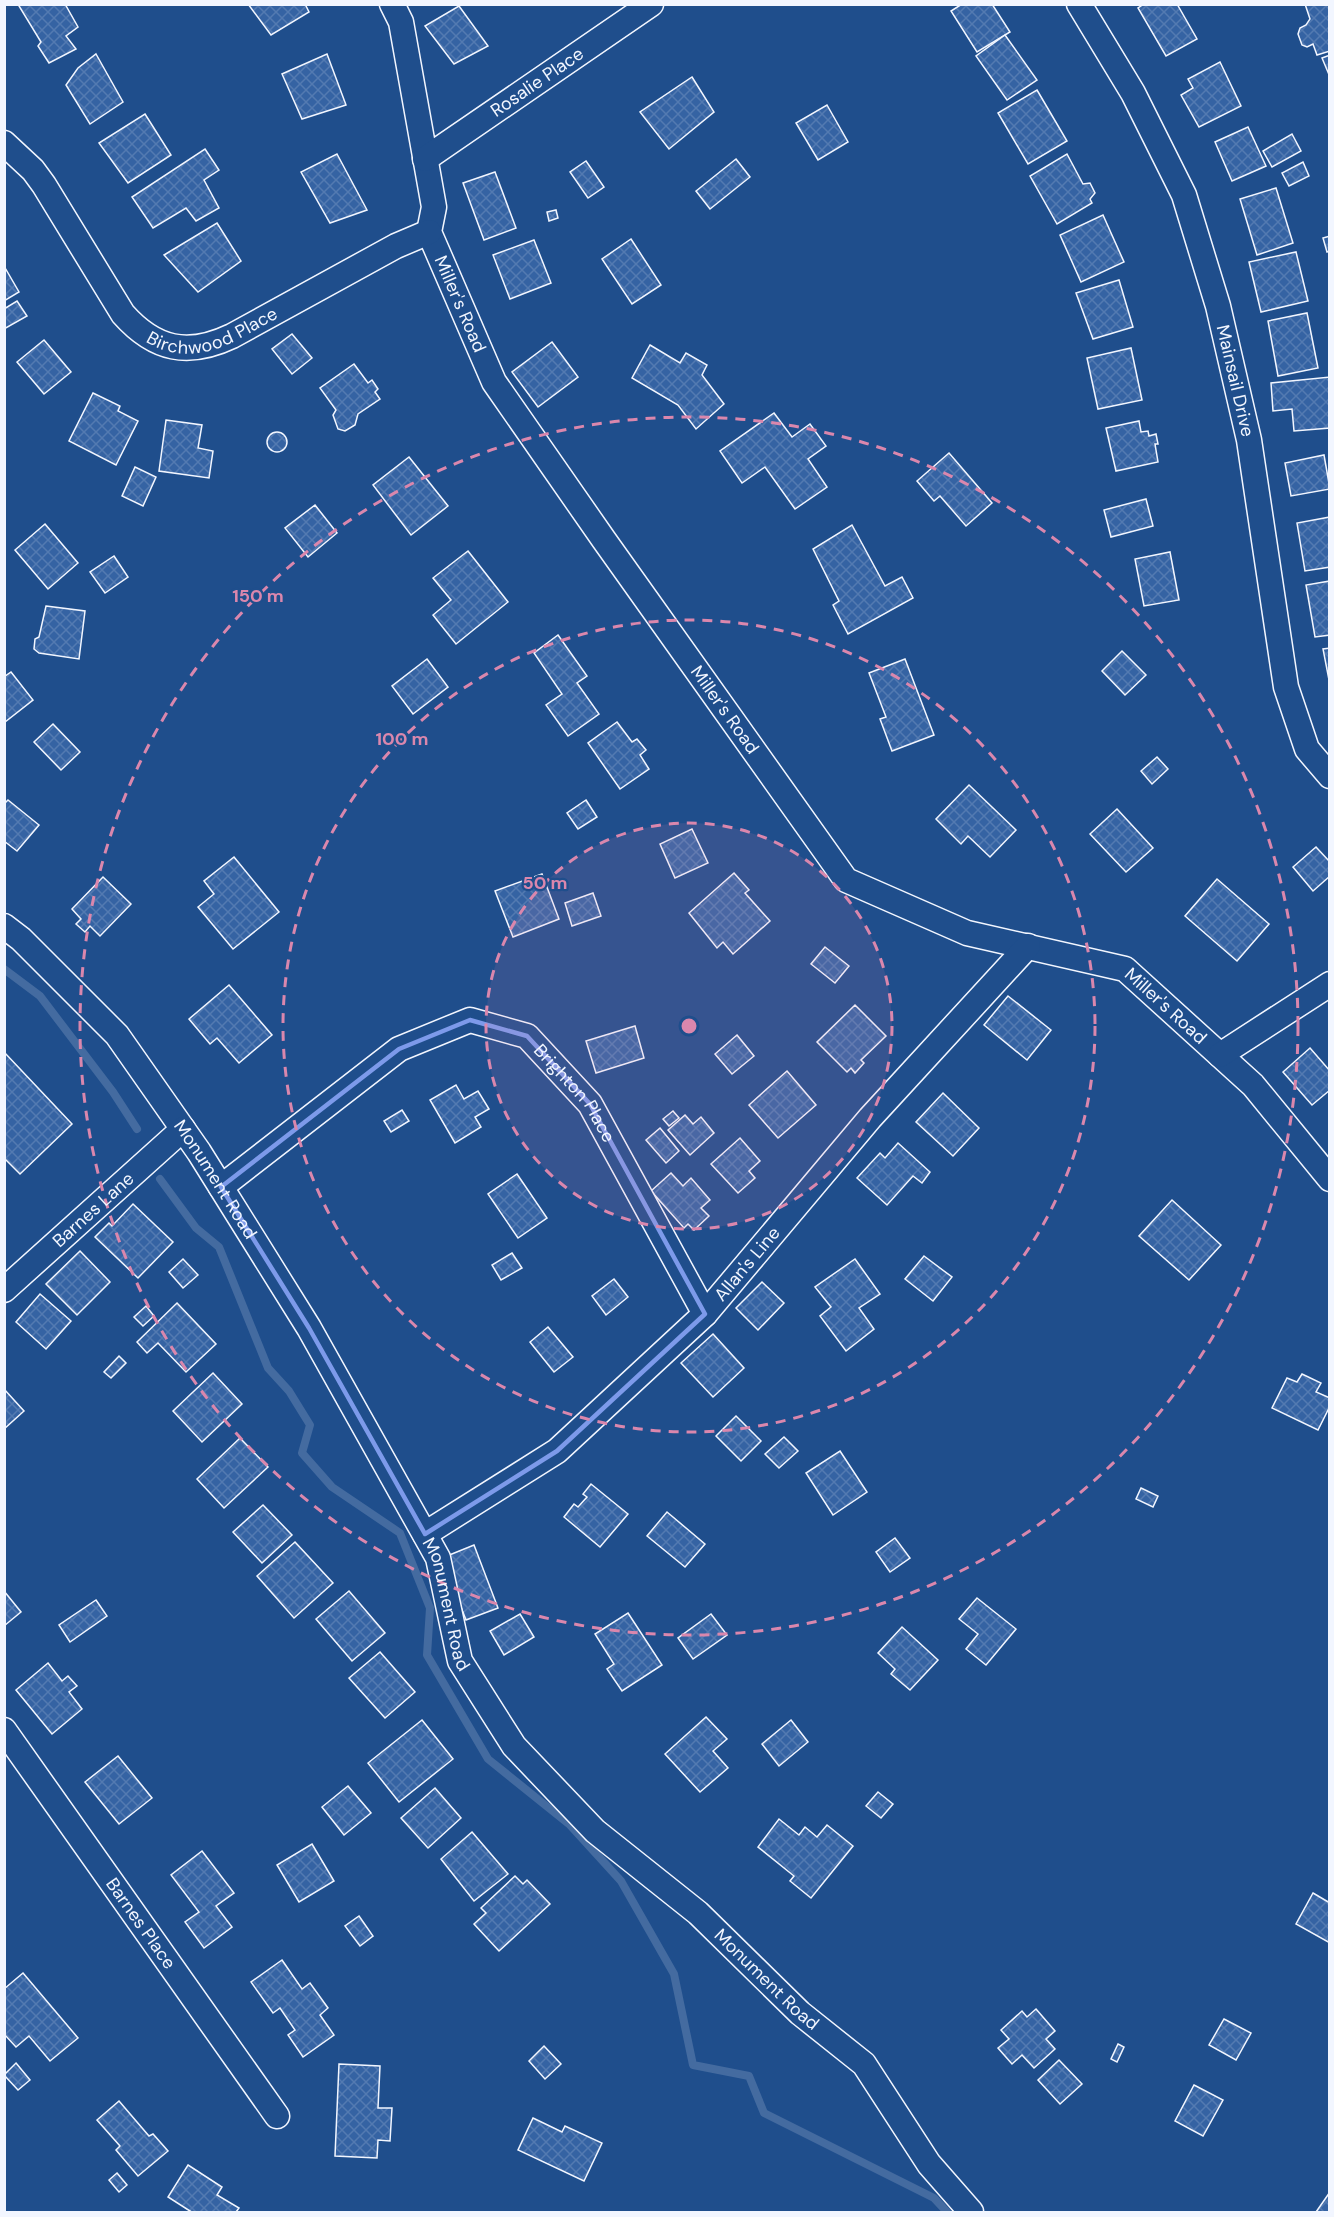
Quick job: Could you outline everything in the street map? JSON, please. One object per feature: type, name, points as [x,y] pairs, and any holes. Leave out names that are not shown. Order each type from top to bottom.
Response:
[{"type":"street","name":"Miller's Road","points":[[392,4],[401,22],[434,207],[429,232],[494,382],[846,880],[968,933],[1125,969],[1253,1085],[1329,1179]]},
{"type":"street","name":"Rosalie Place","points":[[425,159],[651,4]]},
{"type":"street","name":"Mainsail Drive","points":[[1079,4],[1133,93],[1184,195],[1218,306],[1250,440],[1286,687],[1307,749],[1329,776]]},
{"type":"street","name":"Birchwood Place","points":[[4,143],[27,164],[44,185],[123,314],[134,327],[148,338],[182,349],[218,343],[396,246],[429,232]]},
{"type":"street","name":"Monument Road","points":[[4,926],[21,939],[117,1035],[183,1129],[309,1328],[438,1558],[460,1661],[514,1746],[596,1831],[698,1913],[800,2013],[864,2064],[929,2164],[971,2212]]},
{"type":"street","name":"Allan's Line","points":[[425,1534],[557,1451],[705,1314],[870,1118],[1028,946]]},
{"type":"street","points":[[1221,1056],[1329,984]]},
{"type":"street","name":"Brighton Place","points":[[221,1187],[399,1049],[470,1020],[527,1036],[590,1104],[705,1314]]},
{"type":"street","name":"Barnes Lane","points":[[4,1290],[183,1129]]},
{"type":"street","name":"Barnes Place","points":[[4,1730],[277,2116]]},
{"type":"highlighted area","points":[[470,1020],[527,1036],[590,1104],[705,1314],[557,1451],[425,1534],[309,1328],[221,1187],[399,1049]]},
{"type":"building","points":[[20,4],[65,4],[78,27],[66,36],[76,49],[49,63],[38,46],[41,42],[19,6]]},
{"type":"building","points":[[248,4],[305,4],[309,12],[271,35]]},
{"type":"building","points":[[962,4],[992,4],[1010,32],[977,52],[951,11]]},
{"type":"building","points":[[1144,4],[1177,4],[1197,39],[1166,56],[1138,8]]},
{"type":"building","points":[[1305,4],[1330,4],[1330,51],[1317,55],[1313,44],[1307,47],[1302,45],[1298,34],[1300,28],[1310,19]]},
{"type":"building","points":[[459,6],[488,46],[454,64],[425,26]]},
{"type":"building","points":[[1005,35],[1037,80],[1007,100],[976,56]]},
{"type":"building","points":[[96,54],[123,102],[90,124],[66,85],[78,68]]},
{"type":"building","points":[[327,54],[346,105],[302,119],[282,74]]},
{"type":"building","points":[[1330,55],[1330,77],[1322,58]]},
{"type":"building","points":[[1220,62],[1241,106],[1199,127],[1181,95],[1193,88],[1188,79]]},
{"type":"building","points":[[692,77],[714,112],[669,149],[640,112]]},
{"type":"building","points":[[1037,90],[1067,141],[1028,164],[998,113]]},
{"type":"building","points":[[827,105],[848,142],[818,160],[796,123]]},
{"type":"building","points":[[145,114],[171,155],[128,183],[99,143]]},
{"type":"building","points":[[1248,127],[1266,166],[1232,181],[1215,142]]},
{"type":"building","points":[[1292,134],[1301,151],[1272,167],[1263,151]]},
{"type":"building","points":[[205,149],[219,170],[204,180],[219,208],[196,221],[186,208],[153,228],[132,197]]},
{"type":"building","points":[[337,154],[367,210],[330,223],[301,172]]},
{"type":"building","points":[[1067,154],[1083,184],[1090,183],[1095,193],[1090,199],[1092,203],[1057,224],[1030,176]]},
{"type":"building","points":[[736,159],[750,177],[710,209],[696,191]]},
{"type":"building","points":[[586,161],[604,187],[588,198],[570,172]]},
{"type":"building","points":[[1303,162],[1309,176],[1289,186],[1282,173]]},
{"type":"building","points":[[495,172],[516,228],[484,240],[463,183]]},
{"type":"building","points":[[1276,188],[1293,243],[1257,255],[1240,199]]},
{"type":"building","points":[[556,210],[558,218],[549,221],[547,212]]},
{"type":"building","points":[[1103,215],[1124,262],[1081,282],[1060,235]]},
{"type":"building","points":[[217,223],[241,261],[198,292],[164,255]]},
{"type":"building","points":[[1330,236],[1330,251],[1327,252],[1323,238]]},
{"type":"building","points":[[631,239],[661,285],[632,304],[602,259]]},
{"type":"building","points":[[534,240],[551,283],[510,299],[493,255]]},
{"type":"building","points":[[1296,252],[1308,301],[1261,312],[1249,262]]},
{"type":"building","points":[[4,266],[19,292],[4,301]]},
{"type":"building","points":[[1119,280],[1133,327],[1093,339],[1076,293]]},
{"type":"building","points":[[17,301],[27,316],[4,329],[4,309]]},
{"type":"building","points":[[1307,313],[1318,368],[1278,376],[1268,321]]},
{"type":"building","points":[[292,334],[312,358],[292,374],[272,349]]},
{"type":"building","points":[[44,340],[71,372],[44,394],[17,362]]},
{"type":"building","points":[[552,342],[578,377],[538,407],[512,372]]},
{"type":"building","points":[[650,345],[680,363],[686,353],[707,365],[702,375],[724,404],[696,429],[678,405],[632,378]]},
{"type":"building","points":[[1131,348],[1142,400],[1098,409],[1087,358]]},
{"type":"building","points":[[354,364],[368,383],[372,380],[378,389],[375,392],[380,399],[358,414],[355,425],[345,431],[338,429],[333,415],[336,410],[320,388]]},
{"type":"building","points":[[1330,377],[1330,428],[1294,431],[1292,409],[1273,411],[1271,383]]},
{"type":"building","points":[[93,393],[120,406],[118,411],[138,421],[116,465],[69,441]]},
{"type":"building","points":[[774,413],[792,437],[810,424],[826,446],[808,459],[827,487],[795,509],[765,467],[742,483],[720,451]]},
{"type":"building","points":[[166,420],[202,425],[198,448],[213,451],[209,478],[159,471]]},
{"type":"building","points":[[1139,421],[1141,432],[1148,431],[1149,436],[1156,434],[1158,462],[1116,471],[1106,428]]},
{"type":"building","points":[[277,432],[284,435],[287,442],[284,449],[277,452],[270,449],[267,442],[270,435]]},
{"type":"building","points":[[949,453],[992,503],[966,526],[940,496],[934,501],[917,481]]},
{"type":"building","points":[[1324,455],[1330,489],[1291,496],[1285,463]]},
{"type":"building","points":[[409,457],[448,506],[411,535],[373,485]]},
{"type":"building","points":[[135,467],[156,477],[143,506],[122,496]]},
{"type":"building","points":[[1146,499],[1153,526],[1111,537],[1104,510]]},
{"type":"building","points":[[315,505],[337,533],[308,557],[285,528]]},
{"type":"building","points":[[1330,517],[1330,567],[1305,571],[1297,523]]},
{"type":"building","points":[[45,524],[78,563],[48,589],[15,550]]},
{"type":"building","points":[[852,525],[885,586],[902,577],[913,598],[848,634],[833,605],[839,601],[813,549]]},
{"type":"building","points":[[468,551],[508,602],[456,644],[433,615],[451,600],[433,578]]},
{"type":"building","points":[[1170,552],[1179,600],[1144,606],[1135,559]]},
{"type":"building","points":[[114,556],[128,577],[105,593],[90,572]]},
{"type":"building","points":[[1330,581],[1330,635],[1315,637],[1306,585]]},
{"type":"building","points":[[46,606],[85,611],[79,659],[39,653],[34,649]]},
{"type":"building","points":[[558,635],[587,676],[577,683],[599,714],[568,736],[546,705],[562,694],[534,653]]},
{"type":"building","points":[[1330,648],[1330,680],[1329,680],[1323,649]]},
{"type":"building","points":[[1122,651],[1146,675],[1125,695],[1102,671]]},
{"type":"building","points":[[427,659],[448,687],[413,714],[392,686]]},
{"type":"building","points":[[905,659],[934,735],[892,751],[880,719],[886,717],[869,673]]},
{"type":"building","points":[[11,672],[33,700],[5,722],[4,677]]},
{"type":"building","points":[[617,722],[632,742],[637,739],[646,750],[640,755],[649,769],[620,789],[588,743]]},
{"type":"building","points":[[53,724],[80,752],[61,770],[34,742]]},
{"type":"building","points":[[1157,757],[1168,769],[1152,784],[1141,771]]},
{"type":"building","points":[[969,785],[1016,830],[990,857],[968,836],[961,844],[936,819]]},
{"type":"building","points":[[8,800],[39,825],[17,851],[4,841],[4,804]]},
{"type":"building","points":[[586,800],[597,817],[578,829],[567,813]]},
{"type":"building","points":[[1117,809],[1153,848],[1126,872],[1090,834]]},
{"type":"building","points":[[692,829],[708,863],[675,878],[660,844]]},
{"type":"building","points":[[1316,847],[1330,862],[1330,876],[1313,891],[1293,867]]},
{"type":"building","points":[[234,857],[279,912],[233,949],[198,907],[214,894],[204,881]]},
{"type":"building","points":[[734,873],[749,890],[745,893],[770,921],[733,954],[723,942],[717,948],[689,913]]},
{"type":"building","points":[[542,874],[559,919],[513,937],[495,891]]},
{"type":"building","points":[[103,877],[131,904],[100,936],[90,926],[85,932],[76,924],[81,919],[72,909]]},
{"type":"building","points":[[1217,879],[1269,924],[1237,961],[1185,916]]},
{"type":"building","points":[[593,893],[601,916],[572,926],[565,903]]},
{"type":"building","points":[[825,947],[849,966],[835,983],[811,964]]},
{"type":"building","points":[[229,985],[272,1035],[239,1063],[217,1038],[210,1044],[189,1019]]},
{"type":"building","points":[[1008,996],[1051,1030],[1027,1060],[984,1025]]},
{"type":"building","points":[[855,1005],[886,1036],[861,1060],[864,1063],[855,1073],[851,1068],[847,1072],[817,1042]]},
{"type":"building","points":[[635,1026],[644,1058],[596,1073],[586,1041]]},
{"type":"building","points":[[737,1035],[754,1056],[732,1074],[715,1054]]},
{"type":"building","points":[[1310,1048],[1330,1071],[1330,1090],[1312,1105],[1283,1072]]},
{"type":"building","points":[[4,1052],[72,1124],[20,1174],[4,1158]]},
{"type":"building","points":[[787,1071],[816,1105],[778,1138],[749,1105]]},
{"type":"building","points":[[456,1085],[464,1099],[478,1091],[489,1109],[475,1117],[481,1127],[455,1143],[430,1100]]},
{"type":"building","points":[[943,1093],[979,1128],[953,1156],[916,1122]]},
{"type":"building","points":[[402,1110],[409,1121],[391,1132],[384,1121]]},
{"type":"building","points":[[673,1111],[679,1118],[669,1126],[663,1119]]},
{"type":"building","points":[[685,1115],[693,1124],[701,1117],[714,1133],[690,1155],[668,1130]]},
{"type":"building","points":[[660,1128],[679,1151],[666,1163],[646,1140]]},
{"type":"building","points":[[740,1138],[760,1161],[749,1171],[755,1178],[738,1193],[711,1164]]},
{"type":"building","points":[[898,1143],[930,1172],[922,1183],[913,1176],[887,1205],[857,1178],[880,1153],[885,1158]]},
{"type":"building","points":[[671,1173],[683,1186],[691,1178],[710,1200],[701,1208],[709,1216],[694,1230],[688,1224],[684,1228],[651,1191]]},
{"type":"building","points":[[517,1174],[547,1218],[518,1238],[488,1194]]},
{"type":"building","points":[[1172,1200],[1221,1245],[1189,1280],[1139,1236]]},
{"type":"building","points":[[133,1204],[173,1242],[138,1278],[95,1237],[109,1223],[112,1226]]},
{"type":"building","points":[[80,1251],[110,1282],[77,1315],[46,1284]]},
{"type":"building","points":[[512,1253],[522,1268],[501,1280],[492,1265]]},
{"type":"building","points":[[924,1256],[952,1277],[933,1301],[905,1279]]},
{"type":"building","points":[[183,1259],[198,1275],[183,1288],[169,1272]]},
{"type":"building","points":[[855,1259],[880,1294],[859,1308],[874,1329],[846,1351],[820,1316],[831,1307],[815,1287]]},
{"type":"building","points":[[614,1279],[628,1297],[606,1315],[592,1296]]},
{"type":"building","points":[[762,1282],[784,1303],[758,1330],[736,1308]]},
{"type":"building","points":[[40,1294],[71,1321],[46,1349],[16,1322]]},
{"type":"building","points":[[177,1303],[216,1344],[186,1372],[158,1343],[147,1353],[137,1342]]},
{"type":"building","points":[[146,1306],[154,1316],[143,1326],[134,1317]]},
{"type":"building","points":[[548,1327],[573,1357],[554,1372],[530,1342]]},
{"type":"building","points":[[713,1334],[744,1368],[713,1397],[681,1363]]},
{"type":"building","points":[[119,1356],[126,1363],[111,1378],[104,1372]]},
{"type":"building","points":[[213,1373],[242,1404],[202,1442],[173,1411]]},
{"type":"building","points":[[1302,1374],[1321,1383],[1316,1392],[1330,1398],[1330,1406],[1318,1430],[1272,1408],[1287,1378],[1297,1382]]},
{"type":"building","points":[[4,1389],[24,1411],[4,1429]]},
{"type":"building","points":[[736,1416],[761,1441],[741,1461],[716,1436]]},
{"type":"building","points":[[784,1437],[798,1451],[779,1468],[765,1454]]},
{"type":"building","points":[[240,1438],[268,1467],[224,1508],[197,1479]]},
{"type":"building","points":[[840,1451],[867,1492],[833,1515],[806,1473]]},
{"type":"building","points":[[591,1484],[628,1514],[600,1547],[564,1517],[574,1504],[578,1507],[587,1497],[583,1494]]},
{"type":"building","points":[[1141,1488],[1158,1496],[1153,1507],[1136,1499]]},
{"type":"building","points":[[263,1505],[292,1535],[262,1563],[233,1532]]},
{"type":"building","points":[[667,1512],[705,1544],[685,1567],[647,1536]]},
{"type":"building","points":[[895,1538],[910,1558],[890,1572],[876,1552]]},
{"type":"building","points":[[295,1542],[333,1583],[294,1618],[257,1576]]},
{"type":"building","points":[[474,1545],[498,1608],[466,1620],[442,1558]]},
{"type":"building","points":[[4,1591],[21,1612],[4,1626]]},
{"type":"building","points":[[349,1591],[385,1633],[352,1661],[316,1619]]},
{"type":"building","points":[[977,1598],[1016,1629],[986,1665],[966,1649],[978,1634],[959,1619]]},
{"type":"building","points":[[96,1600],[107,1616],[70,1642],[59,1625]]},
{"type":"building","points":[[628,1613],[662,1665],[622,1691],[607,1669],[614,1664],[595,1634]]},
{"type":"building","points":[[520,1614],[534,1637],[504,1655],[490,1631]]},
{"type":"building","points":[[711,1614],[727,1635],[693,1659],[678,1638]]},
{"type":"building","points":[[902,1627],[938,1660],[910,1690],[891,1674],[895,1669],[878,1653]]},
{"type":"building","points":[[380,1652],[415,1692],[385,1718],[349,1678]]},
{"type":"building","points":[[48,1663],[62,1681],[68,1676],[77,1686],[69,1692],[82,1709],[52,1734],[16,1690]]},
{"type":"building","points":[[706,1717],[727,1739],[713,1751],[728,1768],[700,1792],[665,1754]]},
{"type":"building","points":[[422,1720],[453,1759],[399,1802],[368,1763]]},
{"type":"building","points":[[791,1720],[808,1742],[779,1766],[762,1744]]},
{"type":"building","points":[[118,1756],[152,1798],[119,1824],[85,1782]]},
{"type":"building","points":[[348,1786],[371,1813],[344,1835],[322,1807]]},
{"type":"building","points":[[435,1788],[461,1818],[428,1848],[401,1818]]},
{"type":"building","points":[[878,1792],[893,1804],[881,1818],[866,1806]]},
{"type":"building","points":[[779,1819],[799,1835],[805,1827],[817,1837],[827,1825],[853,1846],[811,1898],[790,1881],[794,1876],[758,1847]]},
{"type":"building","points":[[472,1832],[508,1874],[474,1901],[441,1859]]},
{"type":"building","points":[[312,1844],[334,1881],[299,1902],[277,1865]]},
{"type":"building","points":[[202,1851],[234,1893],[216,1906],[232,1927],[204,1948],[185,1922],[199,1912],[171,1875]]},
{"type":"building","points":[[515,1876],[523,1884],[527,1880],[550,1904],[499,1951],[474,1924],[486,1913],[481,1908]]},
{"type":"building","points":[[1313,1893],[1330,1903],[1330,1943],[1296,1924]]},
{"type":"building","points":[[359,1916],[373,1936],[360,1946],[345,1926]]},
{"type":"building","points":[[282,1960],[302,1989],[310,1983],[328,2008],[320,2015],[334,2035],[303,2057],[288,2035],[295,2030],[280,2008],[273,2013],[251,1982]]},
{"type":"building","points":[[23,1973],[78,2038],[50,2061],[29,2036],[16,2047],[4,2034],[4,1989]]},
{"type":"building","points":[[1036,2009],[1055,2031],[1046,2039],[1055,2049],[1034,2068],[1022,2055],[1012,2064],[998,2048],[1009,2039],[1001,2030],[1022,2011],[1027,2017]]},
{"type":"building","points":[[1224,2019],[1251,2033],[1236,2060],[1209,2045]]},
{"type":"building","points":[[1118,2044],[1124,2047],[1117,2062],[1111,2059]]},
{"type":"building","points":[[544,2046],[561,2064],[545,2079],[529,2061]]},
{"type":"building","points":[[1059,2060],[1082,2084],[1060,2104],[1038,2080]]},
{"type":"building","points":[[16,2063],[30,2080],[18,2090],[4,2075]]},
{"type":"building","points":[[339,2064],[380,2066],[378,2108],[392,2108],[390,2141],[378,2140],[377,2158],[335,2156]]},
{"type":"building","points":[[1194,2085],[1223,2100],[1203,2136],[1175,2121]]},
{"type":"building","points":[[119,2101],[149,2136],[153,2134],[168,2151],[138,2176],[116,2150],[120,2146],[97,2120]]},
{"type":"building","points":[[533,2118],[562,2132],[565,2126],[602,2143],[584,2181],[518,2150]]},
{"type":"building","points":[[188,2165],[222,2187],[217,2195],[239,2208],[236,2212],[188,2212],[190,2211],[168,2197]]},
{"type":"building","points":[[117,2173],[127,2185],[119,2192],[109,2180]]},
{"type":"building","points":[[1330,2192],[1330,2212],[1316,2212]]},
{"type":"waterway","points":[[4,969],[40,996],[113,1092],[137,1129]]},
{"type":"waterway","points":[[160,1179],[196,1228],[219,1247],[268,1368],[289,1391],[310,1425],[302,1453],[332,1487],[400,1533],[430,1608],[427,1655],[488,1759],[570,1825],[621,1881],[674,1974],[693,2065],[749,2076],[764,2113],[934,2198],[947,2212]]}]
